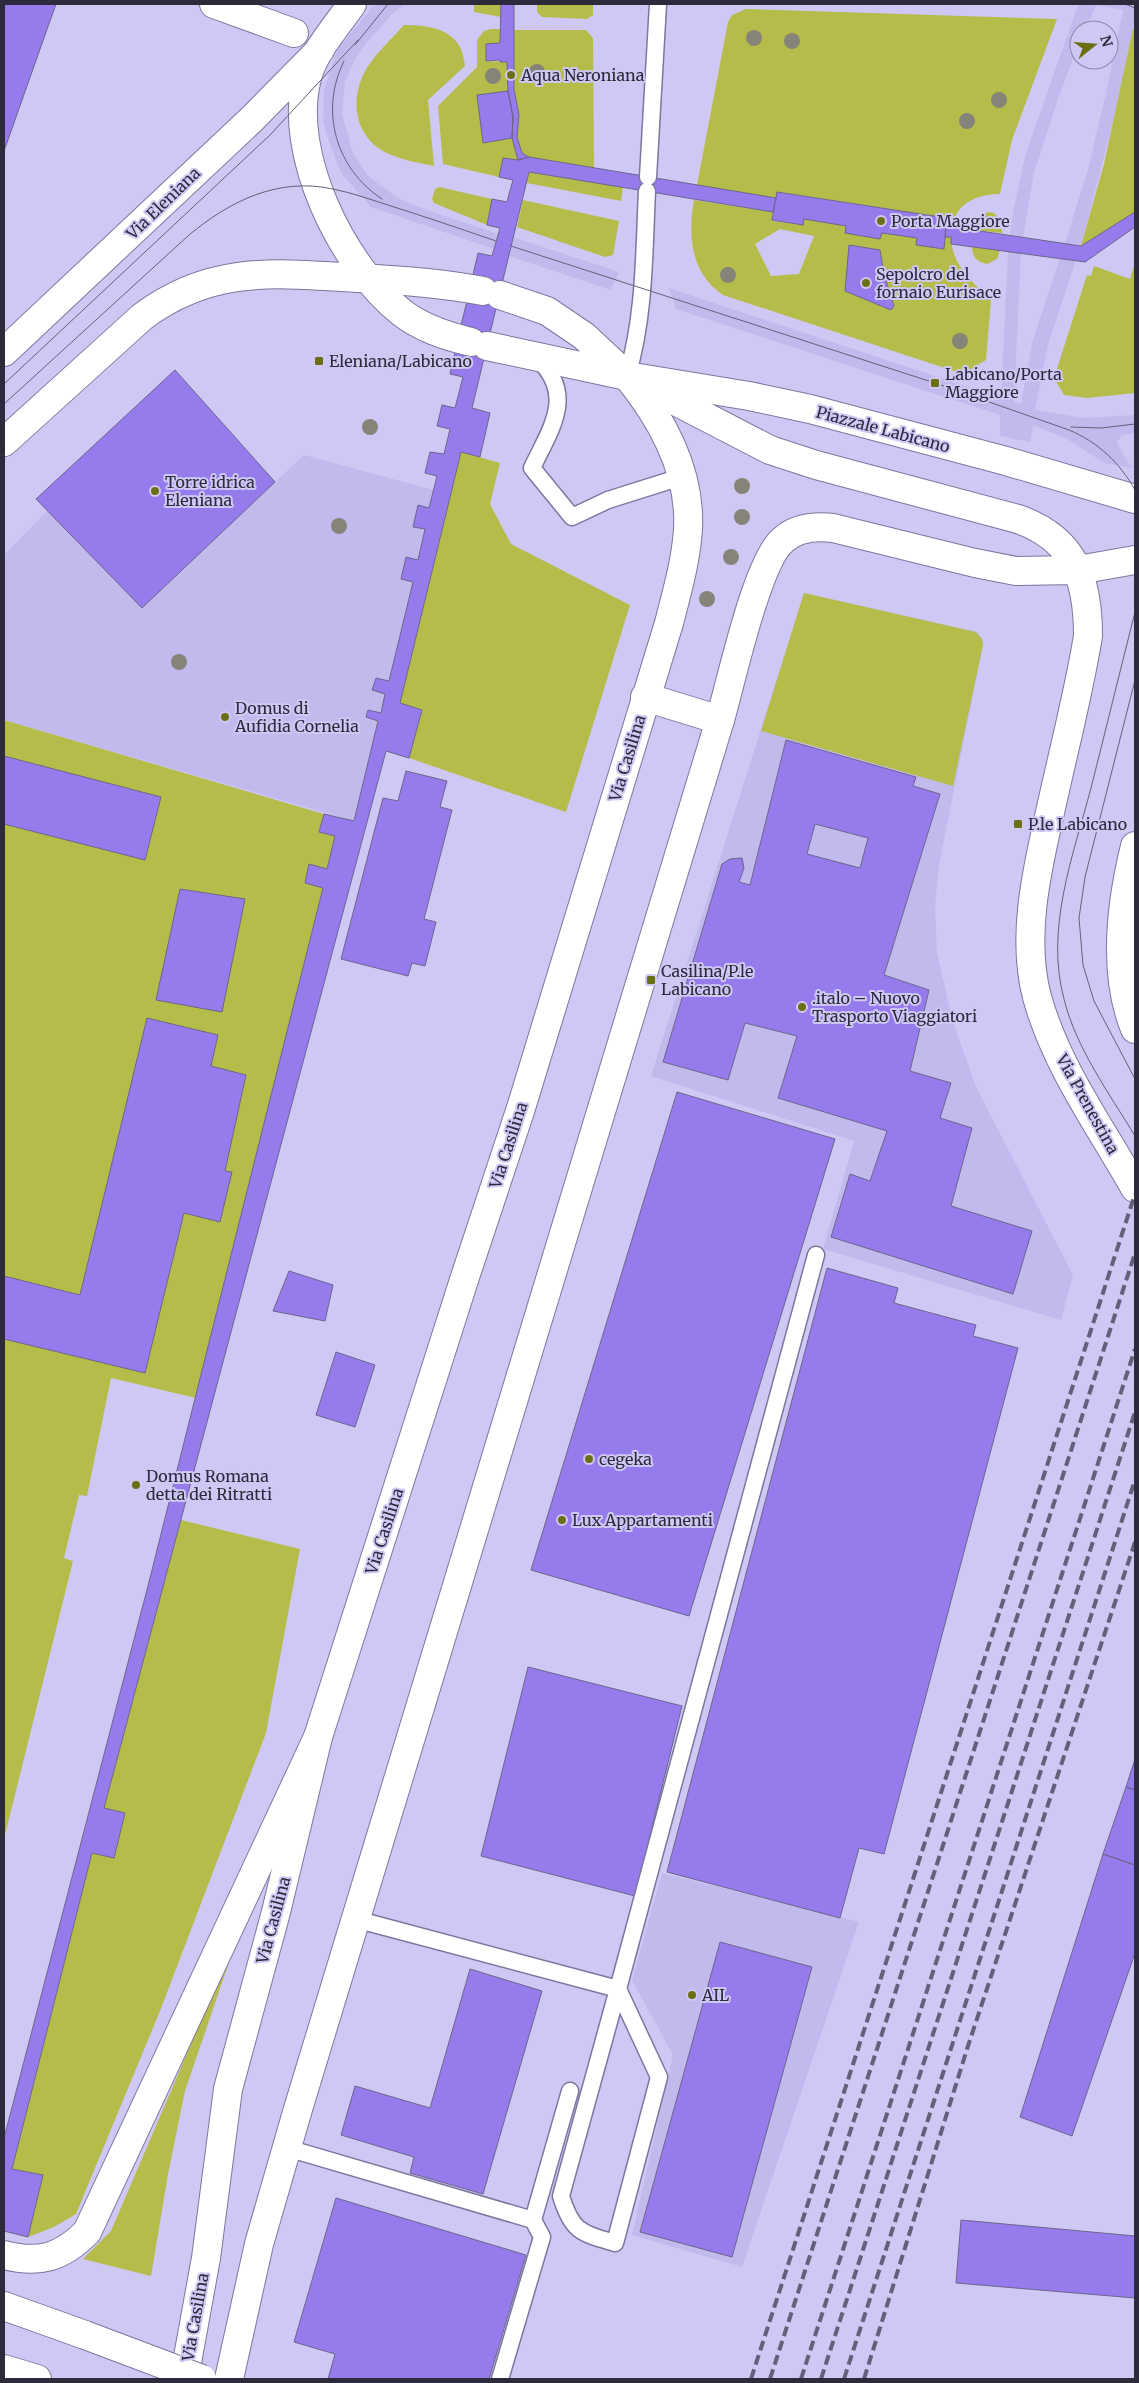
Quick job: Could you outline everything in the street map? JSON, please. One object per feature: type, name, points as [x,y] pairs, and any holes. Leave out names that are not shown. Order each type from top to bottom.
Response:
[{"type":"main road","points":[[214,4],[294,33]]},
{"type":"main road","points":[[320,50],[352,4]]},
{"type":"main road","name":"Piazzale Labicano","points":[[320,50],[311,65],[306,80],[304,120],[307,144],[317,186],[331,220],[348,252],[367,278],[402,312],[422,326],[479,344],[627,376],[749,396],[810,409],[1006,461],[1135,499]]},
{"type":"main road","name":"Via Eleniana","points":[[4,352],[252,119],[320,50]]},
{"type":"main road","points":[[8,431],[142,318],[160,304],[188,289],[219,280],[255,274],[299,274],[367,278]]},
{"type":"main road","name":"Piazzale Labicano","points":[[367,278],[446,284],[491,293],[530,304],[562,320],[584,336],[627,376],[770,450],[816,465],[1028,522],[1047,533],[1067,551],[1078,570],[1088,607],[1088,636],[1042,848],[1031,929],[1031,953],[1037,995],[1055,1046]]},
{"type":"main road","name":"Via Casilina","points":[[184,2379],[206,2258],[228,2089],[276,1912],[318,1737],[524,1098],[669,623],[684,563],[688,527],[687,503],[674,452],[662,425],[627,376]]},
{"type":"main road","points":[[229,2379],[259,2244],[287,2148],[720,720],[757,588],[770,557],[781,541],[797,530],[814,526],[833,528],[1000,569],[1040,572],[1078,570],[1135,560]]},
{"type":"main road","name":"Via Casilina","points":[[645,697],[720,720]]},
{"type":"main road","points":[[1135,846],[1124,909],[1123,964],[1126,997],[1135,1029]]},
{"type":"main road","name":"Via Prenestina","points":[[1055,1046],[1082,1097],[1135,1188]]},
{"type":"main road","points":[[4,2255],[24,2260],[48,2258],[68,2250],[87,2232],[318,1737]]},
{"type":"main road","points":[[4,2306],[202,2379]]},
{"type":"main road","points":[[4,2369],[37,2379]]},
{"type":"lane","points":[[627,376],[633,356],[640,313],[658,4]]},
{"type":"lane","points":[[535,356],[552,376],[559,400],[556,415],[532,468],[572,516],[608,500],[681,477]]},
{"type":"lane","points":[[618,1989],[659,2077],[615,2243],[582,2234],[568,2216],[562,2196],[816,1255]]},
{"type":"lane","points":[[356,1919],[618,1989]]},
{"type":"lane","points":[[500,2379],[542,2237],[533,2220],[570,2091]]},
{"type":"lane","points":[[287,2148],[533,2220]]},
{"type":"shaded area","points":[[375,4],[405,4],[391,15],[364,46],[355,59],[345,82],[342,113],[352,151],[368,176],[396,197],[413,205],[498,234],[494,249],[371,207],[341,173],[323,120],[324,91],[337,50]]},
{"type":"shaded area","points":[[1050,4],[1135,4],[1135,18],[1120,94],[1081,246],[1065,243],[1088,169],[1111,70],[1119,70],[1119,30],[1123,10],[1096,5],[1089,20],[1073,20],[1078,5]]},
{"type":"shaded area","points":[[1069,31],[1069,70],[1034,173],[1023,237],[1010,235],[1025,156]]},
{"type":"shaded area","points":[[513,237],[619,272],[611,290],[509,256]]},
{"type":"shaded area","points":[[1008,251],[1021,252],[1014,402],[1021,404],[1032,343],[1060,258],[1076,260],[1048,345],[1035,410],[1084,418],[1135,415],[1135,433],[1122,435],[1117,442],[1126,460],[1133,468],[1104,463],[1069,440],[1033,425],[1030,442],[1000,436],[1000,415],[676,309],[669,288],[1001,398]]},
{"type":"shaded area","points":[[175,370],[275,482],[304,455],[434,490],[429,508],[418,505],[413,527],[425,529],[418,560],[406,557],[401,579],[413,582],[389,681],[376,678],[372,690],[385,694],[381,713],[368,710],[366,717],[378,721],[354,821],[4,720],[4,555],[47,511],[36,499]]},
{"type":"shaded area","points":[[804,593],[976,632],[982,639],[983,645],[939,865],[935,905],[937,953],[953,1022],[976,1087],[1073,1275],[1061,1320],[823,1249],[854,1141],[651,1076]]},
{"type":"shaded area","points":[[662,1873],[859,1922],[742,2267],[632,2235],[673,2055],[632,1980]]},
{"type":"green space","points":[[474,4],[501,4],[501,17],[474,12]]},
{"type":"green space","points":[[537,4],[593,4],[593,15],[587,19],[542,17],[537,12]]},
{"type":"green space","points":[[746,9],[1057,19],[1012,140],[1000,194],[976,198],[963,206],[958,212],[953,227],[946,226],[939,217],[929,215],[778,192],[776,198],[697,185],[728,22],[732,15]]},
{"type":"green space","points":[[404,25],[435,28],[442,31],[455,40],[460,47],[464,59],[465,66],[428,100],[434,166],[400,158],[379,148],[364,133],[357,113],[358,91],[365,72],[374,58]]},
{"type":"green space","points":[[501,29],[500,43],[486,44],[486,61],[507,62],[508,91],[478,95],[484,143],[512,138],[518,160],[499,177],[443,164],[438,106],[477,67],[477,40],[484,31]]},
{"type":"green space","points":[[1133,29],[1135,30],[1135,212],[1081,246],[1104,164]]},
{"type":"green space","points":[[513,30],[586,30],[593,38],[594,168],[529,157],[522,153],[517,137],[519,115],[514,89]]},
{"type":"green space","points":[[529,172],[623,187],[621,201],[527,183]]},
{"type":"green space","points":[[439,187],[492,199],[487,225],[434,203],[432,199],[435,189]]},
{"type":"green space","points":[[523,200],[619,221],[613,255],[605,257],[517,227]]},
{"type":"green space","points":[[694,200],[773,212],[772,221],[803,225],[804,219],[846,226],[845,233],[880,239],[882,233],[917,238],[916,245],[943,249],[945,237],[951,237],[955,256],[964,272],[991,300],[986,360],[963,374],[723,295],[712,286],[698,265],[692,240]],"holes":[[[780,229],[814,236],[799,274],[771,276],[755,244]],[[849,245],[880,250],[884,274],[894,306],[891,310],[845,291]]]},
{"type":"green space","points":[[988,212],[994,213],[1001,220],[1002,233],[974,230],[978,217]]},
{"type":"green space","points":[[972,247],[1000,250],[997,259],[987,264],[980,262],[976,258]]},
{"type":"green space","points":[[1135,262],[1135,393],[1087,398],[1064,395],[1054,378],[1087,275],[1091,276],[1094,266],[1130,279]]},
{"type":"green space","points":[[461,452],[500,463],[490,504],[511,544],[630,605],[566,812],[409,758],[422,710],[400,703]]},
{"type":"green space","points":[[804,593],[976,632],[982,639],[983,645],[953,786],[761,731]]},
{"type":"green space","points":[[4,720],[324,814],[319,832],[335,836],[327,869],[309,865],[305,883],[323,888],[196,1398],[111,1378],[87,1496],[79,1495],[64,1558],[73,1561],[4,1839]]},
{"type":"green space","points":[[181,1520],[300,1549],[266,1733],[160,2011],[76,2214],[54,2227],[28,2237],[42,2175],[12,2169],[92,1853],[114,1857],[125,1813],[104,1808]]},
{"type":"green space","points":[[240,1930],[185,2091],[168,2174],[151,2276],[83,2259],[111,2231]]},
{"type":"building","points":[[4,4],[56,4],[4,151]]},
{"type":"building","name":"Aqua Neroniana","points":[[501,4],[514,4],[514,89],[519,115],[517,137],[522,153],[529,157],[518,160],[512,138],[513,117],[508,91],[507,62],[500,62],[500,60],[486,61],[486,44],[500,43]]},
{"type":"building","points":[[508,91],[513,117],[512,138],[483,143],[477,95]]},
{"type":"building","points":[[529,157],[776,198],[773,212],[529,172],[472,408],[490,413],[480,457],[461,452],[400,703],[422,710],[409,758],[386,751],[104,1808],[125,1813],[114,1858],[92,1853],[12,2169],[43,2175],[28,2237],[4,2231],[4,2138],[149,1582],[323,888],[305,883],[309,864],[327,869],[335,836],[319,832],[324,814],[354,821],[378,721],[366,717],[368,710],[381,713],[385,694],[372,690],[376,678],[389,681],[413,582],[401,579],[406,557],[418,560],[425,529],[413,527],[418,505],[429,508],[437,476],[425,473],[430,452],[444,454],[450,429],[437,426],[442,405],[455,408],[463,377],[450,374],[455,352],[468,355],[474,328],[461,325],[467,301],[486,278],[473,275],[478,253],[492,256],[500,228],[487,225],[492,199],[507,202],[513,180],[499,177],[503,158],[518,160]]},
{"type":"building","name":"Porta Maggiore","points":[[777,192],[947,218],[944,249],[916,245],[917,238],[882,233],[880,239],[845,233],[846,226],[804,219],[803,225],[772,220]]},
{"type":"building","points":[[1135,212],[1135,227],[1085,262],[951,244],[951,237],[945,237],[946,226],[1081,246]]},
{"type":"building","name":"Sepolcro del fornaio Eurisace","points":[[849,245],[880,250],[884,274],[894,306],[891,310],[845,291]]},
{"type":"building","name":"Torre idrica Eleniana","points":[[175,370],[275,482],[142,608],[36,499]]},
{"type":"building","name":".italo – Nuovo Trasporto Viaggiatori","points":[[786,740],[916,777],[913,786],[940,794],[884,975],[929,990],[910,1071],[951,1083],[940,1118],[972,1128],[951,1206],[1032,1231],[1013,1294],[831,1237],[850,1174],[870,1181],[887,1131],[778,1098],[797,1036],[745,1023],[728,1080],[663,1062],[722,864],[730,859],[742,858],[744,868],[739,882],[750,885]],"holes":[[[815,824],[868,838],[860,868],[807,854]]]},
{"type":"building","points":[[4,756],[161,797],[145,860],[4,824]]},
{"type":"building","points":[[406,771],[447,781],[440,807],[452,810],[424,919],[436,922],[425,966],[412,963],[408,976],[341,959],[383,798],[398,801]]},
{"type":"building","points":[[180,889],[245,899],[222,1012],[156,1000]]},
{"type":"building","points":[[147,1018],[218,1035],[211,1066],[246,1075],[225,1171],[232,1172],[220,1222],[184,1213],[145,1373],[4,1339],[4,1276],[80,1295]]},
{"type":"building","points":[[677,1092],[835,1139],[689,1616],[531,1570]]},
{"type":"building","points":[[827,1268],[898,1288],[894,1303],[976,1325],[973,1336],[1018,1348],[884,1854],[859,1848],[840,1918],[667,1872]]},
{"type":"building","points":[[289,1271],[333,1285],[325,1321],[273,1311]]},
{"type":"building","points":[[336,1352],[375,1365],[355,1427],[316,1415]]},
{"type":"building","points":[[528,1667],[682,1706],[635,1896],[481,1856]]},
{"type":"building","points":[[1135,1759],[1135,1790],[1126,1787]]},
{"type":"building","points":[[1126,1787],[1135,1790],[1135,1865],[1103,1854]]},
{"type":"building","points":[[1103,1854],[1135,1865],[1135,1953],[1072,2136],[1020,2117]]},
{"type":"building","points":[[720,1942],[812,1967],[732,2257],[640,2232]]},
{"type":"building","points":[[470,1969],[542,1991],[483,2194],[410,2173],[414,2157],[341,2135],[355,2086],[430,2108]]},
{"type":"building","points":[[336,2198],[526,2255],[489,2379],[328,2379],[335,2354],[294,2342]]},
{"type":"building","points":[[961,2220],[1135,2236],[1135,2298],[956,2283]]},
{"type":"tram line","points":[[355,45],[388,4]]},
{"type":"tram line","points":[[1125,4],[1135,8]]},
{"type":"tram line","points":[[4,384],[270,135],[358,40]]},
{"type":"tram line","points":[[344,61],[333,99],[333,119],[336,138],[353,172],[366,187],[382,199]]},
{"type":"tram line","points":[[4,404],[189,235],[238,202],[274,189],[293,186],[313,186],[348,192],[496,241]]},
{"type":"tram line","points":[[511,246],[935,383],[1069,430],[1080,435],[1107,454],[1135,490]]},
{"type":"tram line","points":[[1071,427],[1101,428],[1135,424]]},
{"type":"tram line","points":[[1135,612],[1070,866],[1059,919],[1058,946],[1059,973],[1064,999],[1076,1035],[1094,1070],[1135,1136]]},
{"type":"tram line","points":[[1135,680],[1085,877],[1079,918],[1083,965],[1094,1001],[1135,1079]]},
{"type":"railway","points":[[751,2379],[1135,1194]]},
{"type":"railway","points":[[770,2379],[1135,1253]]},
{"type":"railway","points":[[801,2379],[1135,1349]]},
{"type":"railway","points":[[821,2379],[1135,1412]]},
{"type":"railway","points":[[844,2379],[1135,1480]]},
{"type":"railway","points":[[864,2379],[968,2046],[1135,1542]]},
{"type":"place","name":"Aqua Neroniana","points":[[511,75]]},
{"type":"place","name":"Porta Maggiore","points":[[881,221]]},
{"type":"place","name":"Sepolcro del fornaio Eurisace","points":[[866,283]]},
{"type":"place","name":"Eleniana/Labicano","points":[[319,361]]},
{"type":"place","name":"Labicano/Porta Maggiore","points":[[935,383]]},
{"type":"place","name":"Torre idrica Eleniana","points":[[155,491]]},
{"type":"place","name":"Domus di Aufidia Cornelia","points":[[225,717]]},
{"type":"place","name":"P.le Labicano","points":[[1018,824]]},
{"type":"place","name":"Casilina/P.le Labicano","points":[[651,980]]},
{"type":"place","name":".italo – Nuovo Trasporto Viaggiatori","points":[[802,1007]]},
{"type":"place","name":"cegeka","points":[[589,1459]]},
{"type":"place","name":"Domus Romana detta dei Ritratti","points":[[136,1485]]},
{"type":"place","name":"Lux Appartamenti","points":[[562,1520]]},
{"type":"place","name":"AIL","points":[[692,1995]]}]
